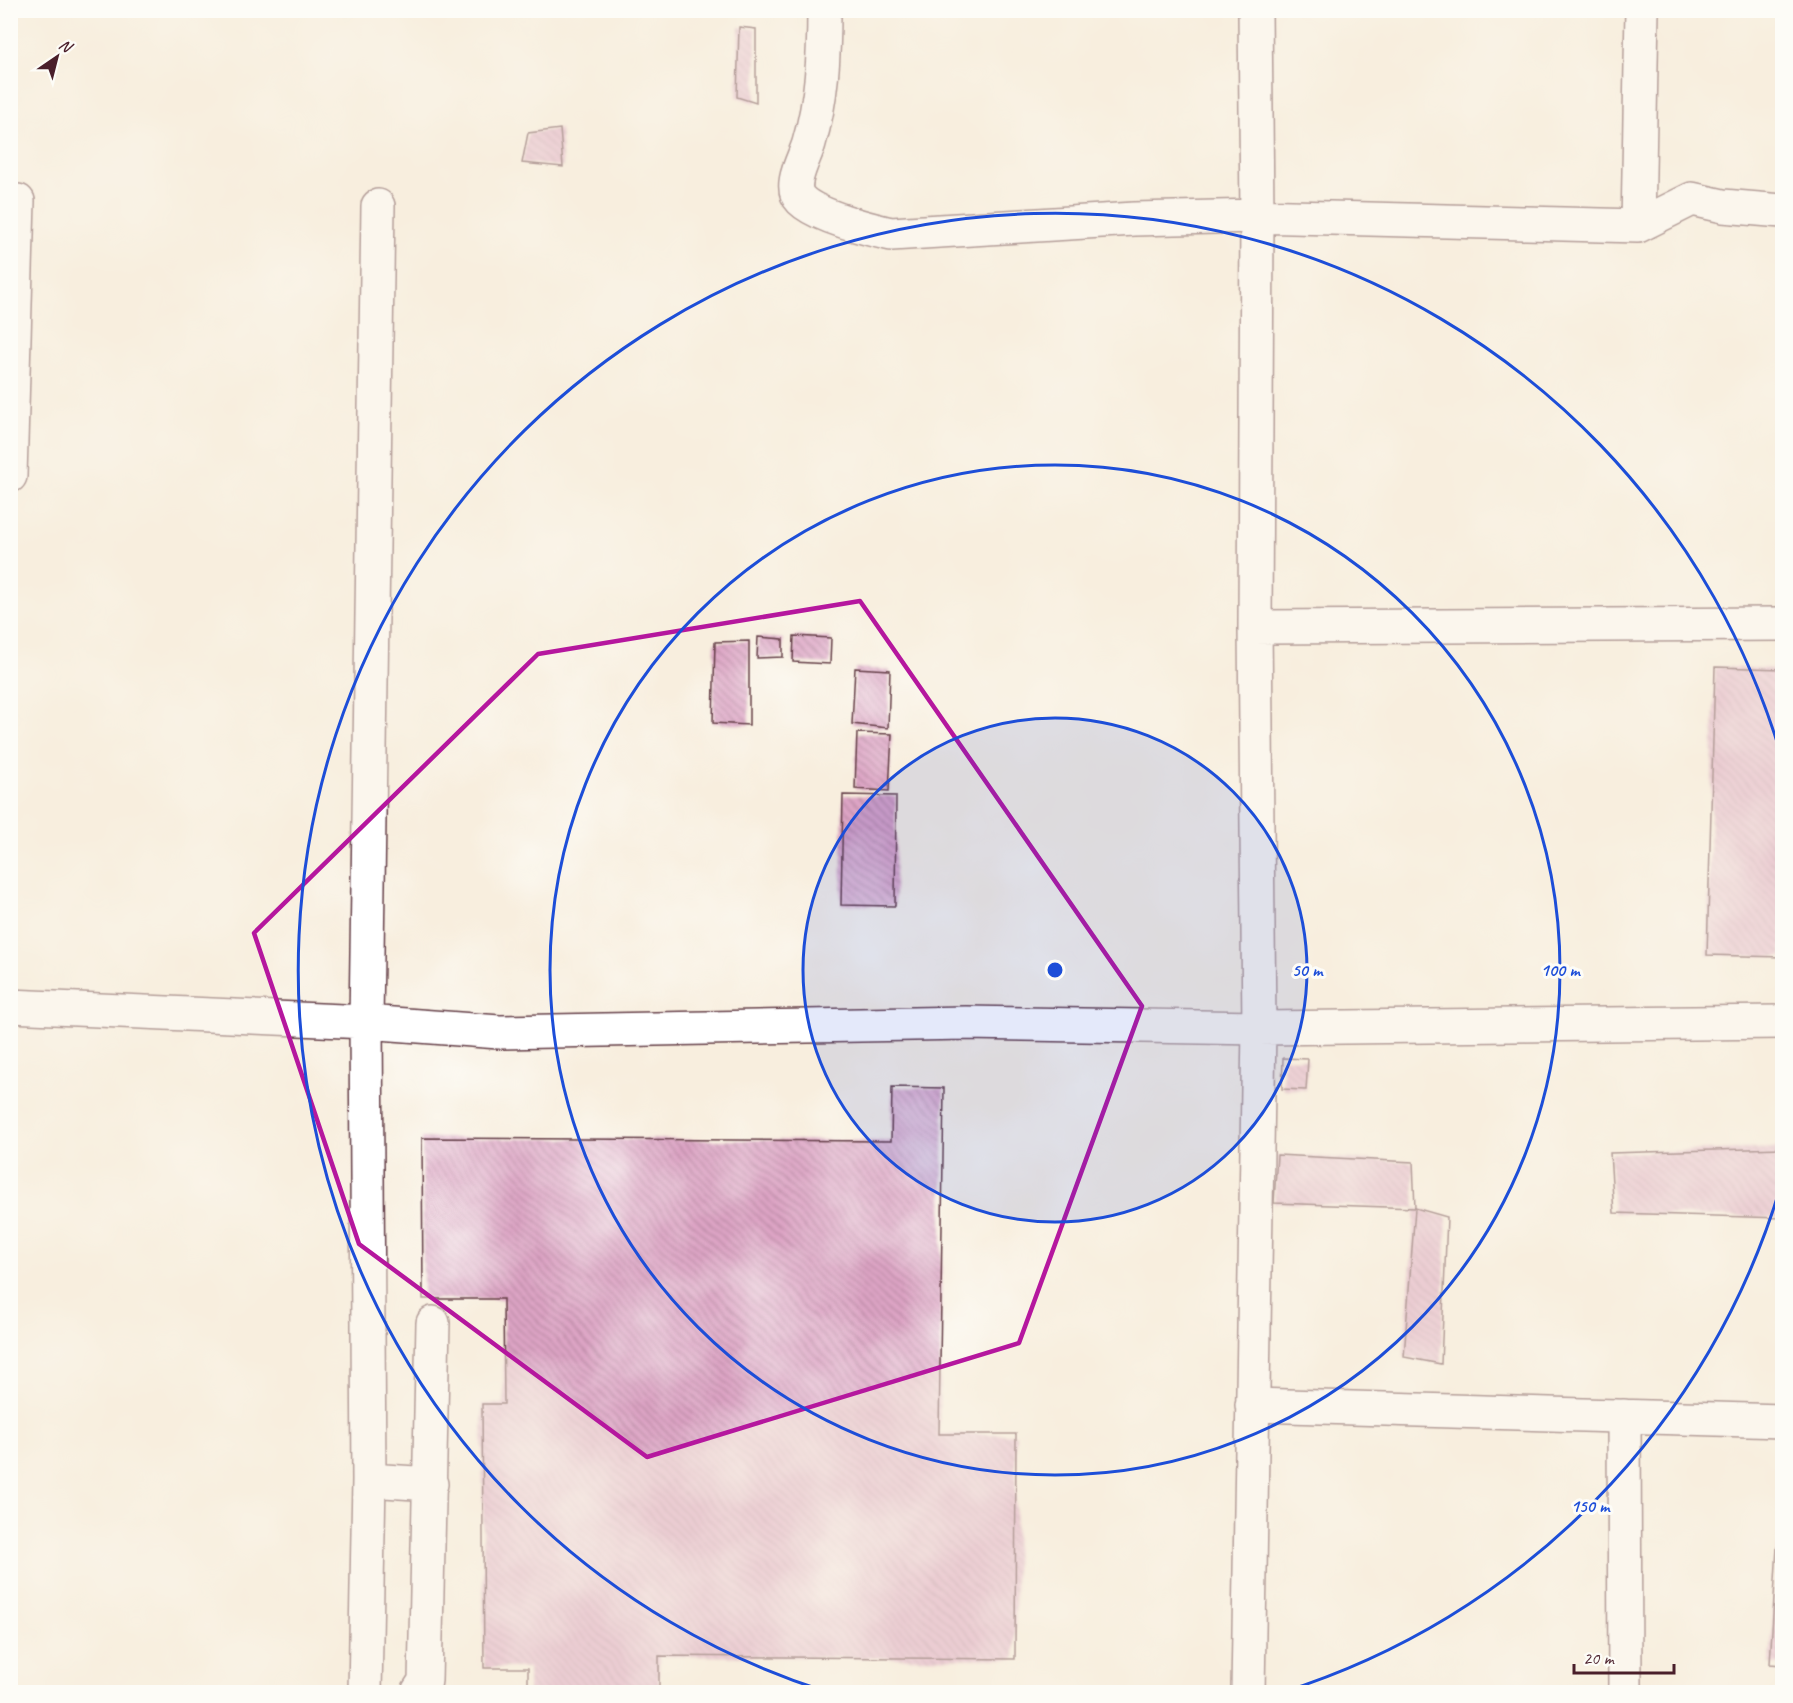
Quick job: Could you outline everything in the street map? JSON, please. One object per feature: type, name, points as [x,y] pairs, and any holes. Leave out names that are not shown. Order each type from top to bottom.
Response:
[{"type":"street","points":[[824,10],[820,99],[809,144],[798,174],[796,190],[801,200],[853,226],[891,234],[1134,219],[1257,216],[1638,226],[1692,199],[1723,206],[1782,211]]},
{"type":"street","points":[[1248,1692],[1259,1028],[1255,627],[1257,216],[1255,10]]},
{"type":"street","points":[[1638,226],[1642,10]]},
{"type":"street","points":[[10,476],[18,201]]},
{"type":"street","points":[[365,1692],[369,1480],[366,1022],[378,206]]},
{"type":"street","points":[[1255,627],[1782,624]]},
{"type":"street","points":[[10,1006],[366,1022],[499,1032],[966,1023],[1259,1028],[1782,1022]]},
{"type":"street","points":[[418,1692],[425,1681],[433,1323]]},
{"type":"street","points":[[1252,1405],[1782,1421]]},
{"type":"street","points":[[1624,1416],[1625,1692]]},
{"type":"street","points":[[369,1480],[431,1484]]},
{"type":"highlighted area","points":[[860,601],[1142,1006],[1019,1343],[647,1457],[359,1244],[254,933],[538,654]]},
{"type":"building","points":[[739,27],[756,29],[756,103],[737,97]]},
{"type":"building","points":[[560,129],[563,167],[522,163],[528,133]]},
{"type":"building","points":[[794,636],[831,638],[830,664],[793,662]]},
{"type":"building","points":[[758,637],[783,639],[783,657],[757,658]]},
{"type":"building","points":[[749,641],[749,725],[713,723],[715,642]]},
{"type":"building","points":[[1715,667],[1782,669],[1782,957],[1707,955]]},
{"type":"building","points":[[855,668],[890,670],[888,728],[852,724]]},
{"type":"building","points":[[857,733],[892,734],[889,791],[855,789]]},
{"type":"building","points":[[843,795],[896,796],[895,906],[841,905]]},
{"type":"building","points":[[1283,1058],[1308,1059],[1306,1090],[1282,1089]]},
{"type":"building","points":[[892,1087],[944,1088],[939,1434],[1016,1434],[1015,1659],[659,1656],[659,1692],[528,1692],[528,1668],[484,1668],[482,1404],[504,1404],[503,1299],[423,1299],[422,1138],[891,1141]]},
{"type":"building","points":[[1782,1148],[1782,1218],[1614,1213],[1610,1153]]},
{"type":"building","points":[[1277,1155],[1413,1162],[1415,1208],[1274,1203]]},
{"type":"building","points":[[1415,1208],[1447,1217],[1441,1364],[1404,1357]]},
{"type":"building","points":[[1777,1547],[1782,1547],[1782,1665],[1770,1664]]}]
